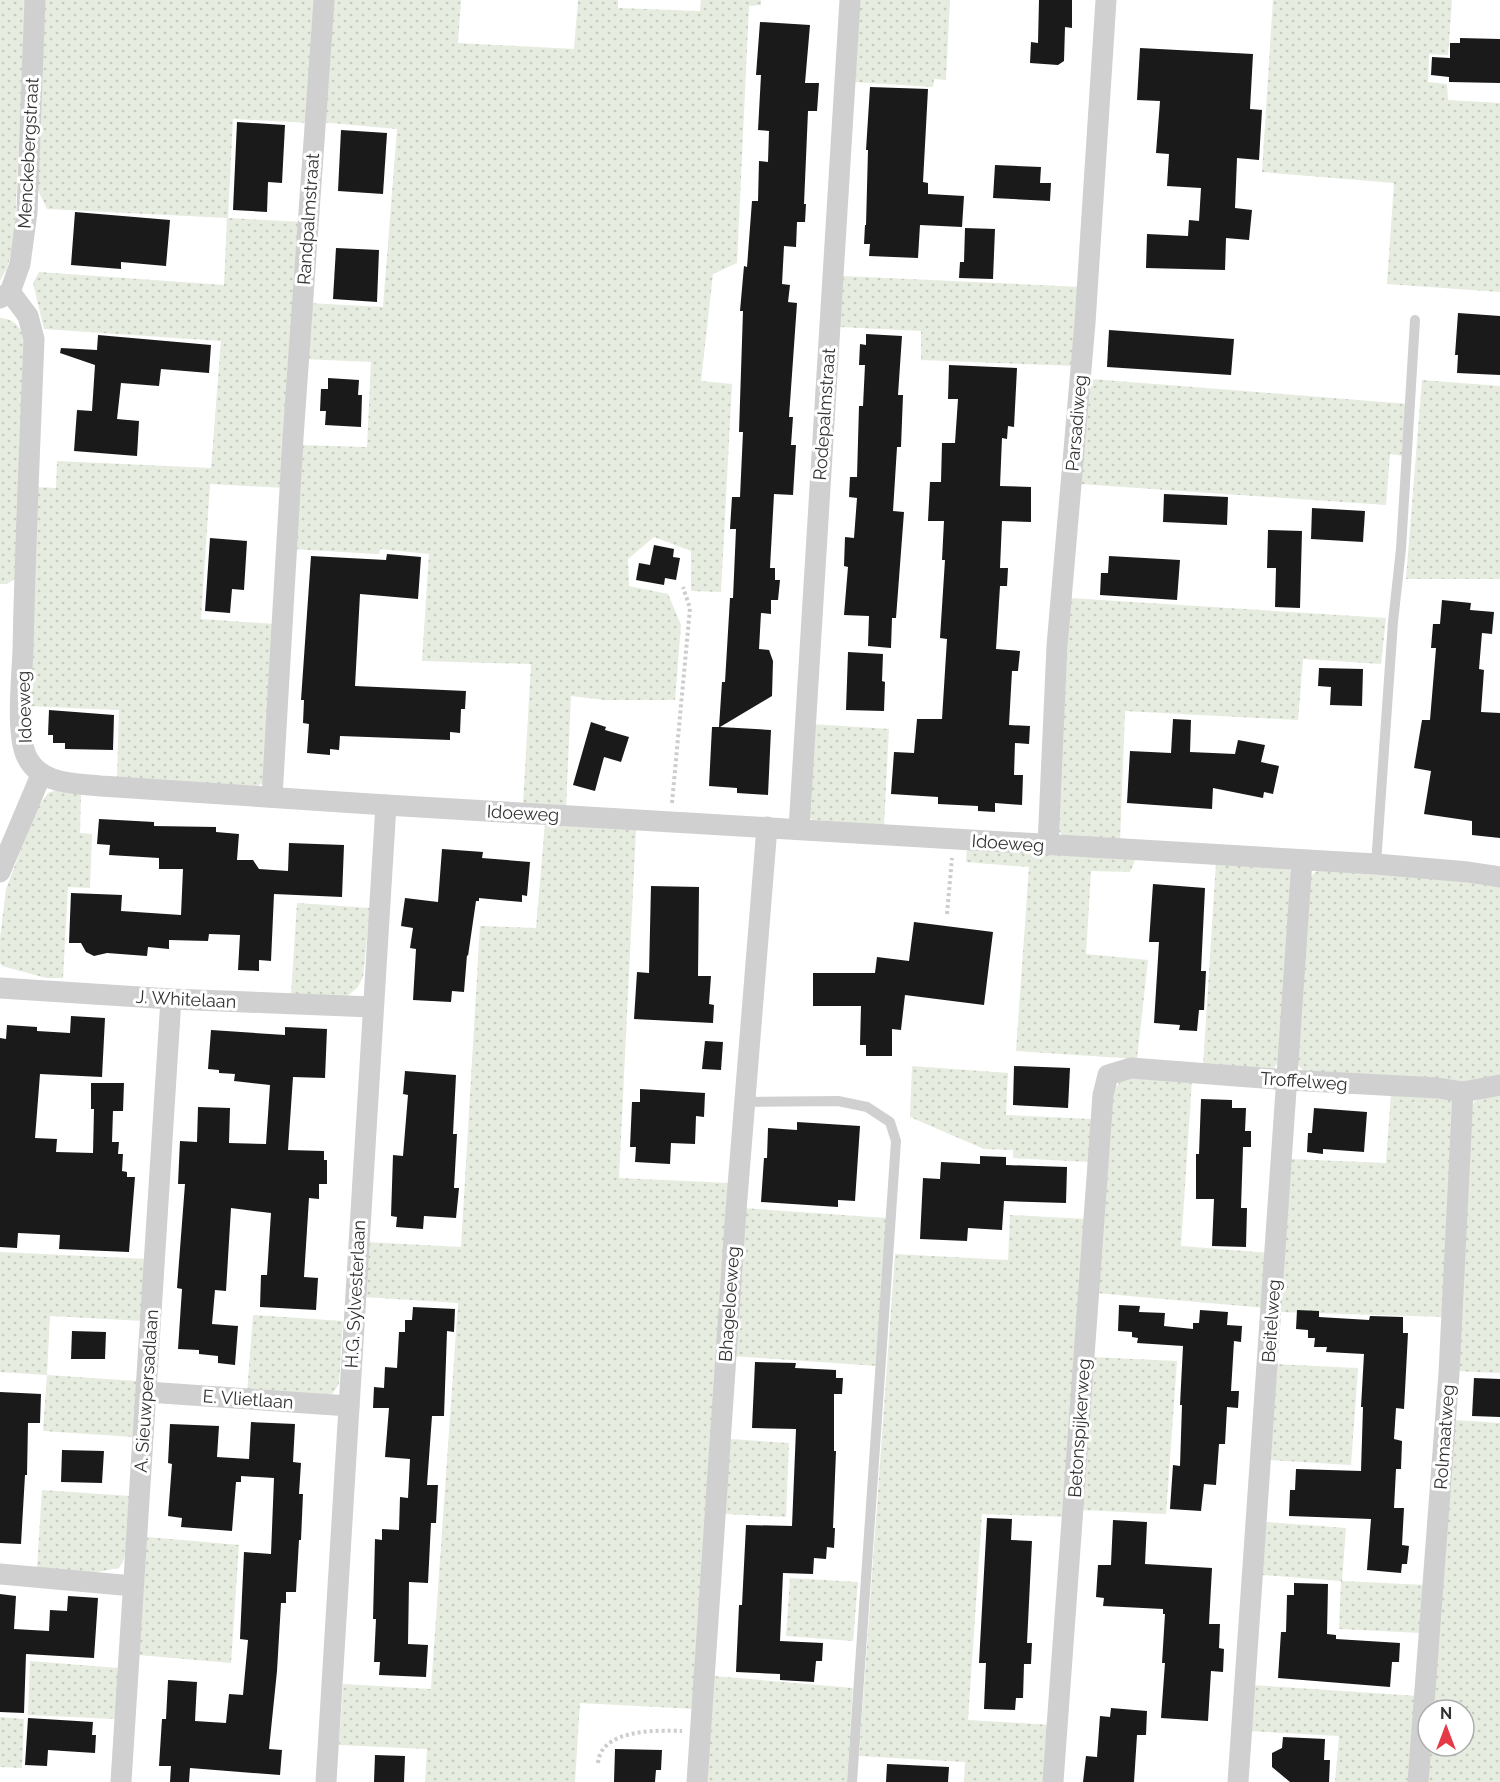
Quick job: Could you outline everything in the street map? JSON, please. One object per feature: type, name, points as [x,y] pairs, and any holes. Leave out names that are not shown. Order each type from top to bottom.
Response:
[{"type":"street","name":"Menckebergstraat","points":[[5,295],[20,264],[27,212],[35,0]]},
{"type":"street","name":"Randpalmstraat","points":[[272,797],[293,438],[324,0]]},
{"type":"street","name":"Rodepalmstraat","points":[[799,829],[850,0]]},
{"type":"street","name":"Parsadiweg","points":[[1047,845],[1058,646],[1086,311],[1106,0]]},
{"type":"street","name":"Idoeweg","points":[[5,295],[28,316],[34,339],[21,725],[26,756],[40,775],[60,782],[91,785],[386,805],[1376,864],[1500,877]]},
{"type":"street","points":[[0,872],[40,775]]},
{"type":"street","name":"H.G. Sylvesterlaan","points":[[326,1782],[386,805]]},
{"type":"street","name":"Bhageloeweg","points":[[697,1782],[766,827]]},
{"type":"street","name":"Beitelweg","points":[[1238,1782],[1302,860]]},
{"type":"street","name":"J. Whitelaan","points":[[0,988],[171,999],[372,1006]]},
{"type":"street","name":"A. Sieuwpersadlaan","points":[[122,1782],[171,999]]},
{"type":"street","name":"Troffelweg","points":[[1108,1075],[1131,1068],[1438,1088],[1463,1092],[1500,1085]]},
{"type":"street","name":"Betonspijkerweg","points":[[1053,1782],[1103,1095],[1108,1075]]},
{"type":"street","name":"Rolmaatweg","points":[[1418,1782],[1449,1373],[1463,1092]]},
{"type":"street","name":"E. Vlietlaan","points":[[147,1392],[349,1406]]},
{"type":"street","points":[[0,1574],[133,1586]]},
{"type":"lane","points":[[1376,864],[1389,667],[1401,549],[1415,320]]},
{"type":"lane","points":[[745,1102],[838,1101],[867,1107],[890,1122],[896,1141],[852,1782]]},
{"type":"path","points":[[670,822],[690,608],[683,587]]},
{"type":"path","points":[[947,914],[954,839]]},
{"type":"path","points":[[598,1762],[604,1747],[614,1739],[629,1734],[650,1731],[700,1731]]},
{"type":"shaded area","points":[[0,0],[26,0],[14,245],[7,268],[0,281]]},
{"type":"shaded area","points":[[45,0],[318,0],[309,123],[233,119],[228,218],[303,222],[285,488],[210,484],[201,619],[275,624],[265,781],[257,787],[117,777],[119,710],[26,706],[35,487],[56,488],[57,461],[211,468],[221,341],[44,329],[33,283],[39,272],[224,285],[227,218],[47,209],[35,184]]},
{"type":"shaded area","points":[[329,0],[461,0],[458,43],[574,49],[578,0],[618,0],[618,8],[700,11],[701,0],[761,0],[761,5],[749,6],[737,263],[713,274],[701,381],[732,384],[721,592],[691,591],[691,551],[654,537],[628,559],[629,586],[668,594],[681,625],[675,700],[605,700],[571,696],[566,808],[523,805],[531,664],[422,661],[429,554],[380,549],[379,554],[291,549],[298,445],[367,447],[371,362],[304,359],[308,303],[383,307],[397,129],[321,122]]},
{"type":"shaded area","points":[[859,0],[950,0],[946,80],[934,79],[933,87],[853,82]]},
{"type":"shaded area","points":[[1273,0],[1452,0],[1448,55],[1429,54],[1428,82],[1447,84],[1448,100],[1500,103],[1500,292],[1387,284],[1394,183],[1262,172]]},
{"type":"shaded area","points":[[842,276],[1082,287],[1075,366],[921,360],[921,331],[839,327]]},
{"type":"shaded area","points":[[0,318],[14,323],[20,329],[27,344],[18,577],[7,584],[0,584]]},
{"type":"shaded area","points":[[1091,379],[1408,404],[1404,456],[1390,454],[1386,505],[1080,484]]},
{"type":"shaded area","points":[[1422,380],[1500,386],[1500,579],[1406,579]]},
{"type":"shaded area","points":[[1070,598],[1386,618],[1381,664],[1303,659],[1298,720],[1125,711],[1120,842],[1066,838],[1058,831]]},
{"type":"shaded area","points":[[811,724],[889,729],[884,825],[813,820],[808,817]]},
{"type":"shaded area","points":[[59,789],[81,792],[80,833],[92,834],[90,888],[68,887],[63,978],[46,978],[2,966],[0,938],[6,889],[37,808],[48,793]]},
{"type":"shaded area","points":[[545,823],[636,830],[619,1178],[730,1183],[695,1709],[580,1703],[575,1782],[425,1782],[427,1749],[339,1745],[343,1684],[431,1689],[458,1303],[364,1297],[367,1242],[461,1247],[480,926],[536,928]]},
{"type":"shaded area","points":[[967,846],[1136,858],[1130,872],[1091,871],[1086,954],[1148,960],[1137,1059],[1016,1051],[1029,867],[966,862]]},
{"type":"shaded area","points":[[1216,863],[1289,868],[1294,878],[1279,1061],[1274,1068],[1265,1071],[1203,1066]]},
{"type":"shaded area","points":[[1320,868],[1500,885],[1500,1081],[1471,1088],[1305,1072],[1295,1062],[1311,876]]},
{"type":"shaded area","points":[[297,903],[370,908],[363,977],[358,987],[345,998],[291,995]]},
{"type":"shaded area","points":[[912,1066],[1008,1073],[1006,1115],[1092,1119],[1090,1162],[1013,1158],[1013,1150],[984,1149],[910,1117]]},
{"type":"shaded area","points":[[1123,1078],[1192,1080],[1181,1246],[1270,1253],[1265,1308],[1096,1293],[1109,1103]]},
{"type":"shaded area","points":[[1391,1093],[1445,1097],[1459,1103],[1445,1317],[1280,1312],[1291,1159],[1386,1163]]},
{"type":"shaded area","points":[[1500,1094],[1500,1373],[1455,1371],[1471,1112],[1474,1102],[1485,1096]]},
{"type":"shaded area","points":[[742,1208],[887,1218],[877,1366],[732,1356]]},
{"type":"shaded area","points":[[1010,1215],[1087,1219],[1068,1517],[982,1514],[968,1720],[1052,1725],[1048,1782],[964,1782],[965,1762],[859,1756],[895,1254],[1008,1260]]},
{"type":"shaded area","points":[[0,1252],[148,1259],[144,1321],[50,1316],[47,1375],[0,1372]]},
{"type":"shaded area","points":[[253,1315],[343,1321],[339,1384],[332,1394],[320,1398],[247,1393]]},
{"type":"shaded area","points":[[1091,1357],[1177,1361],[1166,1514],[1082,1510]]},
{"type":"shaded area","points":[[1275,1364],[1358,1368],[1351,1465],[1268,1460]]},
{"type":"shaded area","points":[[47,1375],[137,1381],[134,1437],[43,1431]]},
{"type":"shaded area","points":[[1453,1420],[1500,1423],[1500,1782],[1426,1782],[1428,1758],[1476,1758],[1476,1698],[1432,1698]]},
{"type":"shaded area","points":[[730,1439],[789,1443],[786,1517],[724,1514]]},
{"type":"shaded area","points":[[42,1490],[130,1496],[128,1543],[119,1568],[92,1573],[37,1568]]},
{"type":"shaded area","points":[[1266,1522],[1346,1528],[1342,1581],[1426,1585],[1422,1633],[1339,1629],[1341,1581],[1262,1575]]},
{"type":"shaded area","points":[[147,1537],[239,1545],[231,1663],[139,1655]]},
{"type":"shaded area","points":[[790,1578],[858,1582],[853,1641],[786,1636]]},
{"type":"shaded area","points":[[30,1661],[119,1668],[117,1719],[28,1715]]},
{"type":"shaded area","points":[[713,1676],[853,1688],[847,1782],[705,1782]]},
{"type":"shaded area","points":[[1253,1685],[1418,1696],[1416,1698],[1410,1782],[1335,1782],[1339,1736],[1249,1731]]},
{"type":"shaded area","points":[[0,1717],[24,1719],[22,1768],[0,1767]]},
{"type":"building","points":[[1039,0],[1072,0],[1072,28],[1065,27],[1064,61],[1058,65],[1030,63],[1031,42],[1038,43]]},
{"type":"building","points":[[760,22],[810,25],[805,83],[819,83],[817,111],[808,111],[805,222],[797,222],[796,247],[784,246],[782,284],[790,285],[788,302],[797,303],[789,417],[793,417],[791,445],[796,445],[793,495],[774,494],[770,568],[775,568],[775,580],[780,580],[778,600],[771,600],[771,614],[761,613],[759,649],[769,650],[773,661],[772,696],[720,727],[771,730],[768,795],[737,793],[737,788],[709,786],[712,727],[719,727],[722,682],[725,682],[730,598],[733,598],[736,529],[730,529],[732,497],[740,497],[743,432],[739,432],[743,311],[740,311],[744,266],[747,267],[752,201],[758,201],[759,161],[768,162],[769,131],[758,130],[761,75],[756,75]]},
{"type":"building","points":[[1460,38],[1500,39],[1500,83],[1449,82],[1449,77],[1431,75],[1432,57],[1450,58],[1450,43],[1460,43]]},
{"type":"building","points":[[1140,48],[1253,54],[1250,109],[1262,110],[1259,160],[1237,158],[1235,208],[1252,210],[1249,240],[1226,238],[1225,270],[1146,268],[1147,234],[1188,236],[1189,220],[1199,221],[1201,188],[1167,186],[1169,154],[1156,153],[1160,101],[1137,100]]},
{"type":"building","points":[[870,87],[928,89],[923,182],[928,183],[928,194],[964,196],[962,227],[920,225],[918,258],[869,256],[870,244],[864,244]]},
{"type":"building","points":[[237,122],[285,125],[282,183],[268,182],[267,212],[233,210]]},
{"type":"building","points":[[341,130],[387,133],[383,194],[338,191]]},
{"type":"building","points":[[995,165],[1041,167],[1040,183],[1051,183],[1050,201],[993,198]]},
{"type":"building","points":[[75,212],[170,220],[166,266],[121,262],[121,269],[71,265]]},
{"type":"building","points":[[965,228],[995,229],[993,279],[959,278],[960,262],[964,262]]},
{"type":"building","points":[[336,248],[379,250],[377,302],[333,299]]},
{"type":"building","points":[[1458,313],[1500,316],[1500,375],[1457,373],[1458,355],[1455,355]]},
{"type":"building","points":[[1109,330],[1234,339],[1231,375],[1107,367]]},
{"type":"building","points":[[866,334],[902,336],[898,395],[903,395],[901,447],[897,447],[893,511],[904,512],[896,618],[892,618],[891,648],[868,646],[869,616],[844,615],[848,567],[844,566],[845,537],[854,538],[857,498],[849,497],[850,477],[857,477],[859,406],[863,406],[865,365],[859,365],[860,344],[866,345]]},
{"type":"building","points":[[98,335],[211,345],[209,373],[161,369],[159,386],[121,383],[117,419],[139,421],[137,456],[74,451],[77,410],[92,411],[95,365],[60,353],[61,348],[97,350]]},
{"type":"building","points":[[949,365],[1017,368],[1014,427],[1008,426],[1007,439],[1002,438],[1000,486],[1031,487],[1031,522],[1002,521],[1000,568],[1008,568],[1007,586],[1000,586],[996,649],[1020,651],[1018,671],[1012,671],[1009,725],[1030,726],[1029,744],[1015,743],[1014,775],[1023,775],[1022,805],[995,803],[995,812],[978,811],[978,806],[938,804],[938,797],[891,794],[894,752],[914,753],[917,719],[942,719],[947,639],[940,638],[945,560],[942,560],[944,521],[928,521],[930,482],[941,482],[942,443],[955,443],[958,399],[948,399]]},
{"type":"building","points":[[328,378],[359,380],[358,395],[362,395],[361,427],[325,425],[326,411],[320,411],[321,389],[328,389]]},
{"type":"building","points":[[1164,494],[1228,497],[1227,525],[1163,522]]},
{"type":"building","points":[[1312,508],[1365,511],[1363,542],[1311,539]]},
{"type":"building","points":[[1268,530],[1302,531],[1300,608],[1275,607],[1276,568],[1267,568]]},
{"type":"building","points":[[210,538],[247,541],[244,590],[232,589],[230,613],[205,611]]},
{"type":"building","points":[[654,545],[674,549],[673,557],[680,558],[676,580],[665,578],[664,585],[636,580],[639,563],[650,565]]},
{"type":"building","points":[[387,554],[421,557],[418,599],[360,594],[355,686],[466,691],[465,709],[461,709],[460,733],[450,732],[450,740],[340,736],[339,750],[330,749],[330,755],[307,753],[309,724],[303,723],[304,700],[301,700],[311,556],[386,560]]},
{"type":"building","points":[[1109,556],[1180,560],[1177,600],[1100,595],[1101,573],[1108,573]]},
{"type":"building","points":[[1442,600],[1471,603],[1470,610],[1494,612],[1492,634],[1482,633],[1479,669],[1484,670],[1481,712],[1500,713],[1500,838],[1472,835],[1472,821],[1424,814],[1431,771],[1414,768],[1422,720],[1430,720],[1436,648],[1431,648],[1433,624],[1440,624]]},
{"type":"building","points":[[848,652],[883,654],[884,711],[846,710]]},
{"type":"building","points":[[1319,668],[1363,669],[1362,706],[1330,705],[1331,687],[1318,686]]},
{"type":"building","points":[[49,710],[114,715],[113,750],[65,749],[65,743],[53,743],[53,735],[48,735]]},
{"type":"building","points":[[1173,719],[1191,720],[1190,752],[1235,754],[1238,740],[1265,745],[1261,762],[1279,766],[1273,794],[1264,792],[1263,798],[1213,788],[1212,809],[1127,803],[1130,751],[1171,753]]},
{"type":"building","points":[[591,722],[606,727],[605,730],[629,737],[621,762],[604,757],[595,791],[573,785]]},
{"type":"building","points":[[99,819],[154,822],[154,826],[216,827],[216,832],[239,834],[237,860],[253,860],[259,869],[288,871],[289,843],[344,845],[342,897],[274,894],[271,961],[259,960],[259,971],[238,970],[240,935],[209,934],[208,941],[169,940],[169,949],[148,947],[147,956],[107,953],[94,956],[86,952],[81,943],[69,943],[71,893],[122,895],[121,911],[181,915],[183,869],[159,869],[159,858],[109,855],[110,845],[97,844]]},
{"type":"building","points":[[442,849],[483,852],[482,858],[530,862],[527,896],[522,895],[522,902],[479,898],[479,901],[476,901],[467,955],[464,992],[452,991],[451,1002],[413,1000],[416,949],[410,948],[413,928],[401,926],[405,898],[438,902]]},
{"type":"building","points":[[1153,884],[1205,888],[1201,971],[1206,971],[1204,1010],[1199,1010],[1197,1031],[1179,1030],[1180,1025],[1154,1023],[1159,942],[1149,942]]},
{"type":"building","points":[[651,886],[699,887],[698,976],[711,976],[709,1004],[714,1005],[713,1023],[634,1019],[637,972],[649,973]]},
{"type":"building","points":[[914,922],[993,932],[984,1005],[905,995],[901,1030],[892,1029],[892,1056],[866,1056],[866,1045],[860,1045],[861,1006],[813,1006],[813,973],[875,973],[877,957],[909,961]]},
{"type":"building","points":[[71,1016],[105,1018],[102,1077],[40,1074],[35,1138],[57,1139],[56,1152],[93,1153],[94,1109],[91,1109],[91,1083],[124,1083],[123,1111],[113,1111],[112,1142],[119,1142],[118,1154],[123,1154],[122,1171],[127,1172],[127,1177],[135,1177],[129,1252],[59,1249],[60,1235],[18,1233],[17,1248],[0,1247],[0,1038],[6,1039],[7,1025],[37,1027],[37,1031],[70,1033]]},
{"type":"building","points":[[285,1027],[327,1029],[325,1078],[293,1077],[288,1150],[324,1151],[324,1160],[327,1160],[327,1184],[319,1184],[319,1199],[309,1198],[304,1277],[318,1278],[316,1310],[260,1307],[261,1275],[267,1275],[271,1213],[231,1208],[226,1291],[215,1290],[212,1324],[238,1326],[235,1365],[218,1363],[218,1356],[199,1354],[199,1350],[178,1349],[182,1289],[177,1288],[185,1184],[178,1184],[180,1141],[197,1142],[198,1107],[230,1108],[229,1143],[266,1144],[270,1085],[234,1081],[235,1074],[219,1073],[219,1070],[208,1069],[211,1030],[285,1035]]},
{"type":"building","points":[[705,1041],[723,1042],[721,1070],[702,1069]]},
{"type":"building","points":[[1014,1066],[1070,1068],[1068,1108],[1013,1105]]},
{"type":"building","points":[[405,1071],[456,1075],[453,1134],[457,1134],[454,1188],[459,1188],[456,1218],[424,1216],[423,1229],[396,1227],[397,1217],[391,1216],[393,1155],[403,1156],[408,1095],[403,1094]]},
{"type":"building","points":[[640,1089],[705,1093],[704,1117],[696,1116],[695,1144],[671,1143],[670,1164],[635,1162],[636,1147],[630,1147],[632,1102],[640,1102]]},
{"type":"building","points":[[1201,1099],[1232,1100],[1232,1108],[1246,1108],[1245,1131],[1251,1131],[1251,1147],[1243,1147],[1241,1208],[1247,1208],[1246,1247],[1212,1246],[1214,1199],[1196,1199],[1196,1154],[1199,1154]]},
{"type":"building","points":[[1314,1108],[1367,1112],[1364,1152],[1323,1149],[1323,1154],[1307,1152],[1308,1133],[1312,1133]]},
{"type":"building","points":[[797,1122],[860,1126],[855,1201],[838,1200],[838,1207],[761,1202],[764,1158],[767,1158],[768,1128],[797,1130]]},
{"type":"building","points":[[980,1156],[1006,1157],[1006,1165],[1067,1167],[1066,1203],[1004,1201],[1002,1230],[968,1228],[967,1241],[920,1239],[923,1178],[940,1179],[941,1162],[980,1164]]},
{"type":"building","points":[[1119,1305],[1140,1306],[1139,1312],[1165,1313],[1164,1326],[1193,1329],[1193,1323],[1199,1323],[1200,1310],[1228,1312],[1227,1325],[1242,1326],[1241,1342],[1234,1341],[1231,1391],[1239,1391],[1238,1408],[1227,1407],[1225,1444],[1219,1444],[1216,1485],[1204,1484],[1201,1511],[1170,1509],[1173,1465],[1180,1466],[1183,1346],[1137,1343],[1138,1338],[1132,1337],[1132,1332],[1118,1331]]},
{"type":"building","points":[[413,1307],[455,1309],[454,1332],[447,1331],[444,1416],[432,1416],[427,1485],[438,1485],[436,1523],[431,1523],[428,1583],[409,1582],[408,1644],[428,1645],[426,1677],[379,1675],[380,1662],[374,1662],[375,1539],[382,1540],[382,1529],[399,1530],[400,1497],[408,1498],[410,1459],[385,1457],[389,1408],[373,1408],[374,1387],[384,1388],[385,1367],[397,1368],[399,1332],[405,1332],[405,1320],[412,1320]]},
{"type":"building","points":[[1297,1310],[1319,1311],[1319,1317],[1369,1320],[1370,1316],[1403,1317],[1403,1333],[1408,1333],[1404,1409],[1396,1408],[1394,1439],[1402,1441],[1401,1469],[1396,1469],[1394,1508],[1404,1508],[1402,1545],[1409,1546],[1407,1564],[1402,1564],[1401,1573],[1367,1570],[1371,1519],[1289,1516],[1290,1490],[1295,1490],[1296,1469],[1361,1471],[1364,1354],[1326,1352],[1327,1347],[1314,1347],[1315,1338],[1308,1338],[1308,1330],[1296,1329]]},
{"type":"building","points":[[72,1331],[106,1332],[105,1359],[71,1359]]},
{"type":"building","points":[[755,1362],[796,1363],[795,1368],[836,1370],[836,1378],[843,1378],[842,1394],[834,1394],[834,1451],[836,1451],[834,1548],[827,1547],[826,1559],[814,1558],[813,1574],[783,1573],[780,1641],[823,1643],[822,1661],[816,1661],[814,1682],[780,1680],[780,1674],[736,1672],[746,1525],[792,1526],[796,1429],[752,1428]]},
{"type":"building","points":[[1474,1378],[1500,1379],[1500,1417],[1472,1416]]},
{"type":"building","points":[[0,1392],[41,1394],[40,1423],[28,1423],[27,1475],[25,1475],[21,1544],[0,1543]]},
{"type":"building","points":[[251,1422],[295,1424],[293,1462],[301,1463],[299,1494],[303,1494],[296,1592],[286,1592],[286,1603],[281,1603],[269,1749],[282,1750],[280,1775],[190,1768],[189,1782],[170,1782],[171,1766],[159,1766],[162,1719],[166,1719],[168,1680],[197,1682],[195,1721],[226,1723],[229,1694],[243,1695],[248,1640],[240,1639],[244,1552],[271,1554],[274,1478],[241,1476],[241,1482],[236,1482],[232,1531],[181,1527],[182,1518],[168,1516],[172,1464],[168,1463],[170,1424],[219,1426],[217,1457],[249,1459]]},
{"type":"building","points":[[62,1450],[104,1451],[102,1483],[61,1482]]},
{"type":"building","points":[[987,1518],[1012,1519],[1011,1540],[1032,1541],[1027,1643],[1032,1643],[1031,1664],[1024,1664],[1023,1698],[1016,1698],[1015,1710],[984,1709],[986,1663],[979,1663]]},
{"type":"building","points":[[1113,1520],[1147,1522],[1145,1564],[1212,1568],[1209,1624],[1220,1624],[1219,1648],[1224,1649],[1223,1672],[1211,1671],[1208,1721],[1161,1718],[1165,1663],[1162,1663],[1165,1614],[1163,1614],[1163,1609],[1103,1606],[1104,1598],[1096,1597],[1098,1565],[1111,1565]]},
{"type":"building","points":[[1294,1583],[1328,1584],[1327,1634],[1336,1635],[1336,1639],[1400,1643],[1399,1662],[1392,1662],[1390,1687],[1278,1678],[1281,1632],[1286,1632],[1287,1595],[1294,1595]]},
{"type":"building","points":[[0,1594],[16,1596],[14,1629],[49,1631],[50,1610],[67,1611],[68,1596],[98,1598],[94,1658],[26,1654],[24,1713],[0,1712]]},
{"type":"building","points":[[1111,1708],[1147,1711],[1146,1735],[1137,1735],[1134,1782],[1083,1782],[1086,1756],[1097,1757],[1100,1716],[1110,1717]]},
{"type":"building","points":[[28,1718],[93,1722],[92,1735],[96,1735],[95,1753],[48,1750],[47,1766],[25,1765]]},
{"type":"building","points":[[1283,1737],[1325,1739],[1324,1760],[1330,1760],[1329,1782],[1290,1782],[1272,1767],[1272,1753],[1282,1748]]},
{"type":"building","points":[[615,1749],[662,1750],[661,1770],[656,1770],[655,1782],[614,1782]]},
{"type":"building","points":[[375,1755],[405,1756],[404,1782],[374,1782]]},
{"type":"building","points":[[887,1764],[949,1767],[948,1782],[886,1782]]}]
